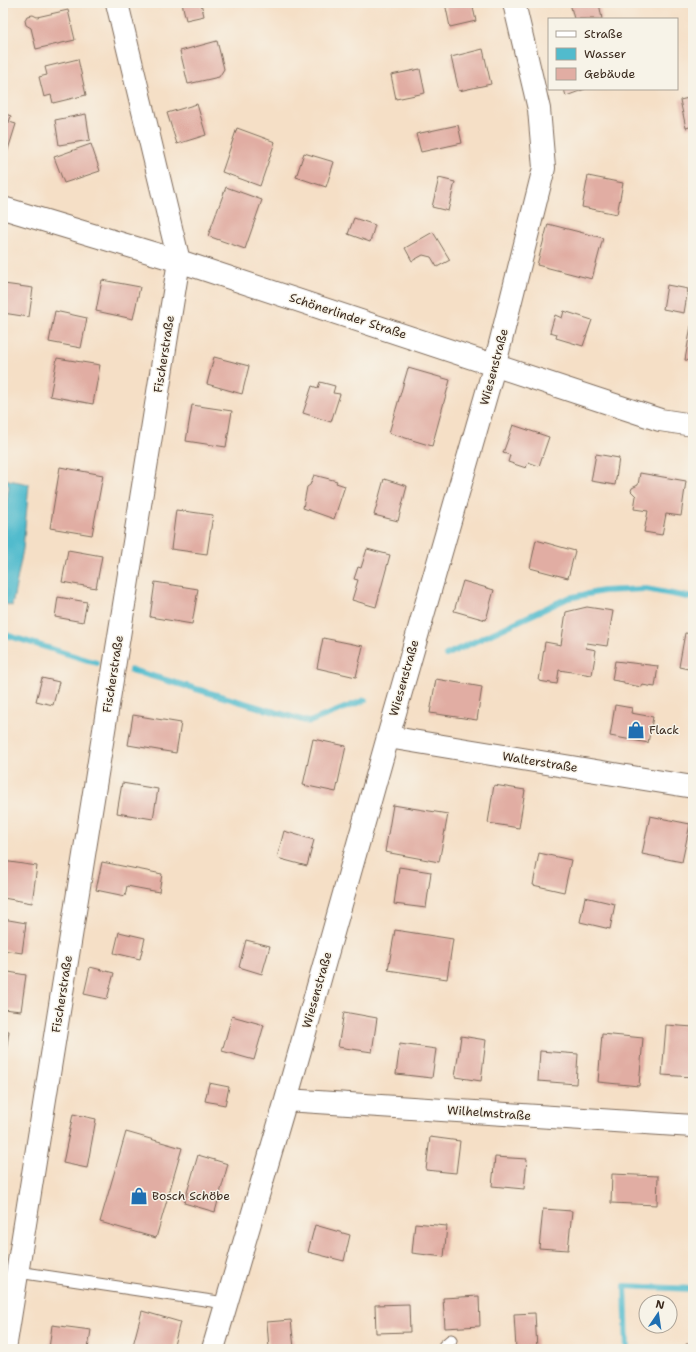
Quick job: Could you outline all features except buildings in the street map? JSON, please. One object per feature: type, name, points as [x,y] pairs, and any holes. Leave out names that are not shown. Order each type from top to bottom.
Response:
[{"type":"street","name":"Fischerstraße","points":[[5,1349],[179,261],[117,3]]},
{"type":"street","name":"Wiesenstraße","points":[[213,1349],[225,1303],[286,1100],[495,364],[544,168],[539,109],[514,3]]},
{"type":"street","name":"Schönerlinder Straße","points":[[3,208],[179,261],[495,364],[660,420],[693,425]]},
{"type":"street","name":"Walterstraße","points":[[388,737],[693,787]]},
{"type":"street","name":"Wilhelmstraße","points":[[286,1100],[693,1126]]},
{"type":"lane","points":[[18,1272],[225,1303]]},
{"type":"lane","points":[[444,1349],[444,1346],[451,1340]]},
{"type":"water","points":[[3,479],[29,484],[23,549],[12,606],[3,603],[3,528],[9,485],[3,484]]},
{"type":"waterway","points":[[446,655],[568,598],[603,591],[646,589],[693,598]]},
{"type":"waterway","points":[[3,634],[97,663]]},
{"type":"waterway","points":[[131,670],[309,722],[365,700]]},
{"type":"waterway","points":[[627,1349],[625,1286],[693,1289]]},
{"type":"place","name":"Flack","points":[[636,730]]},
{"type":"place","name":"Bosch Schöbe","points":[[139,1196]]}]
